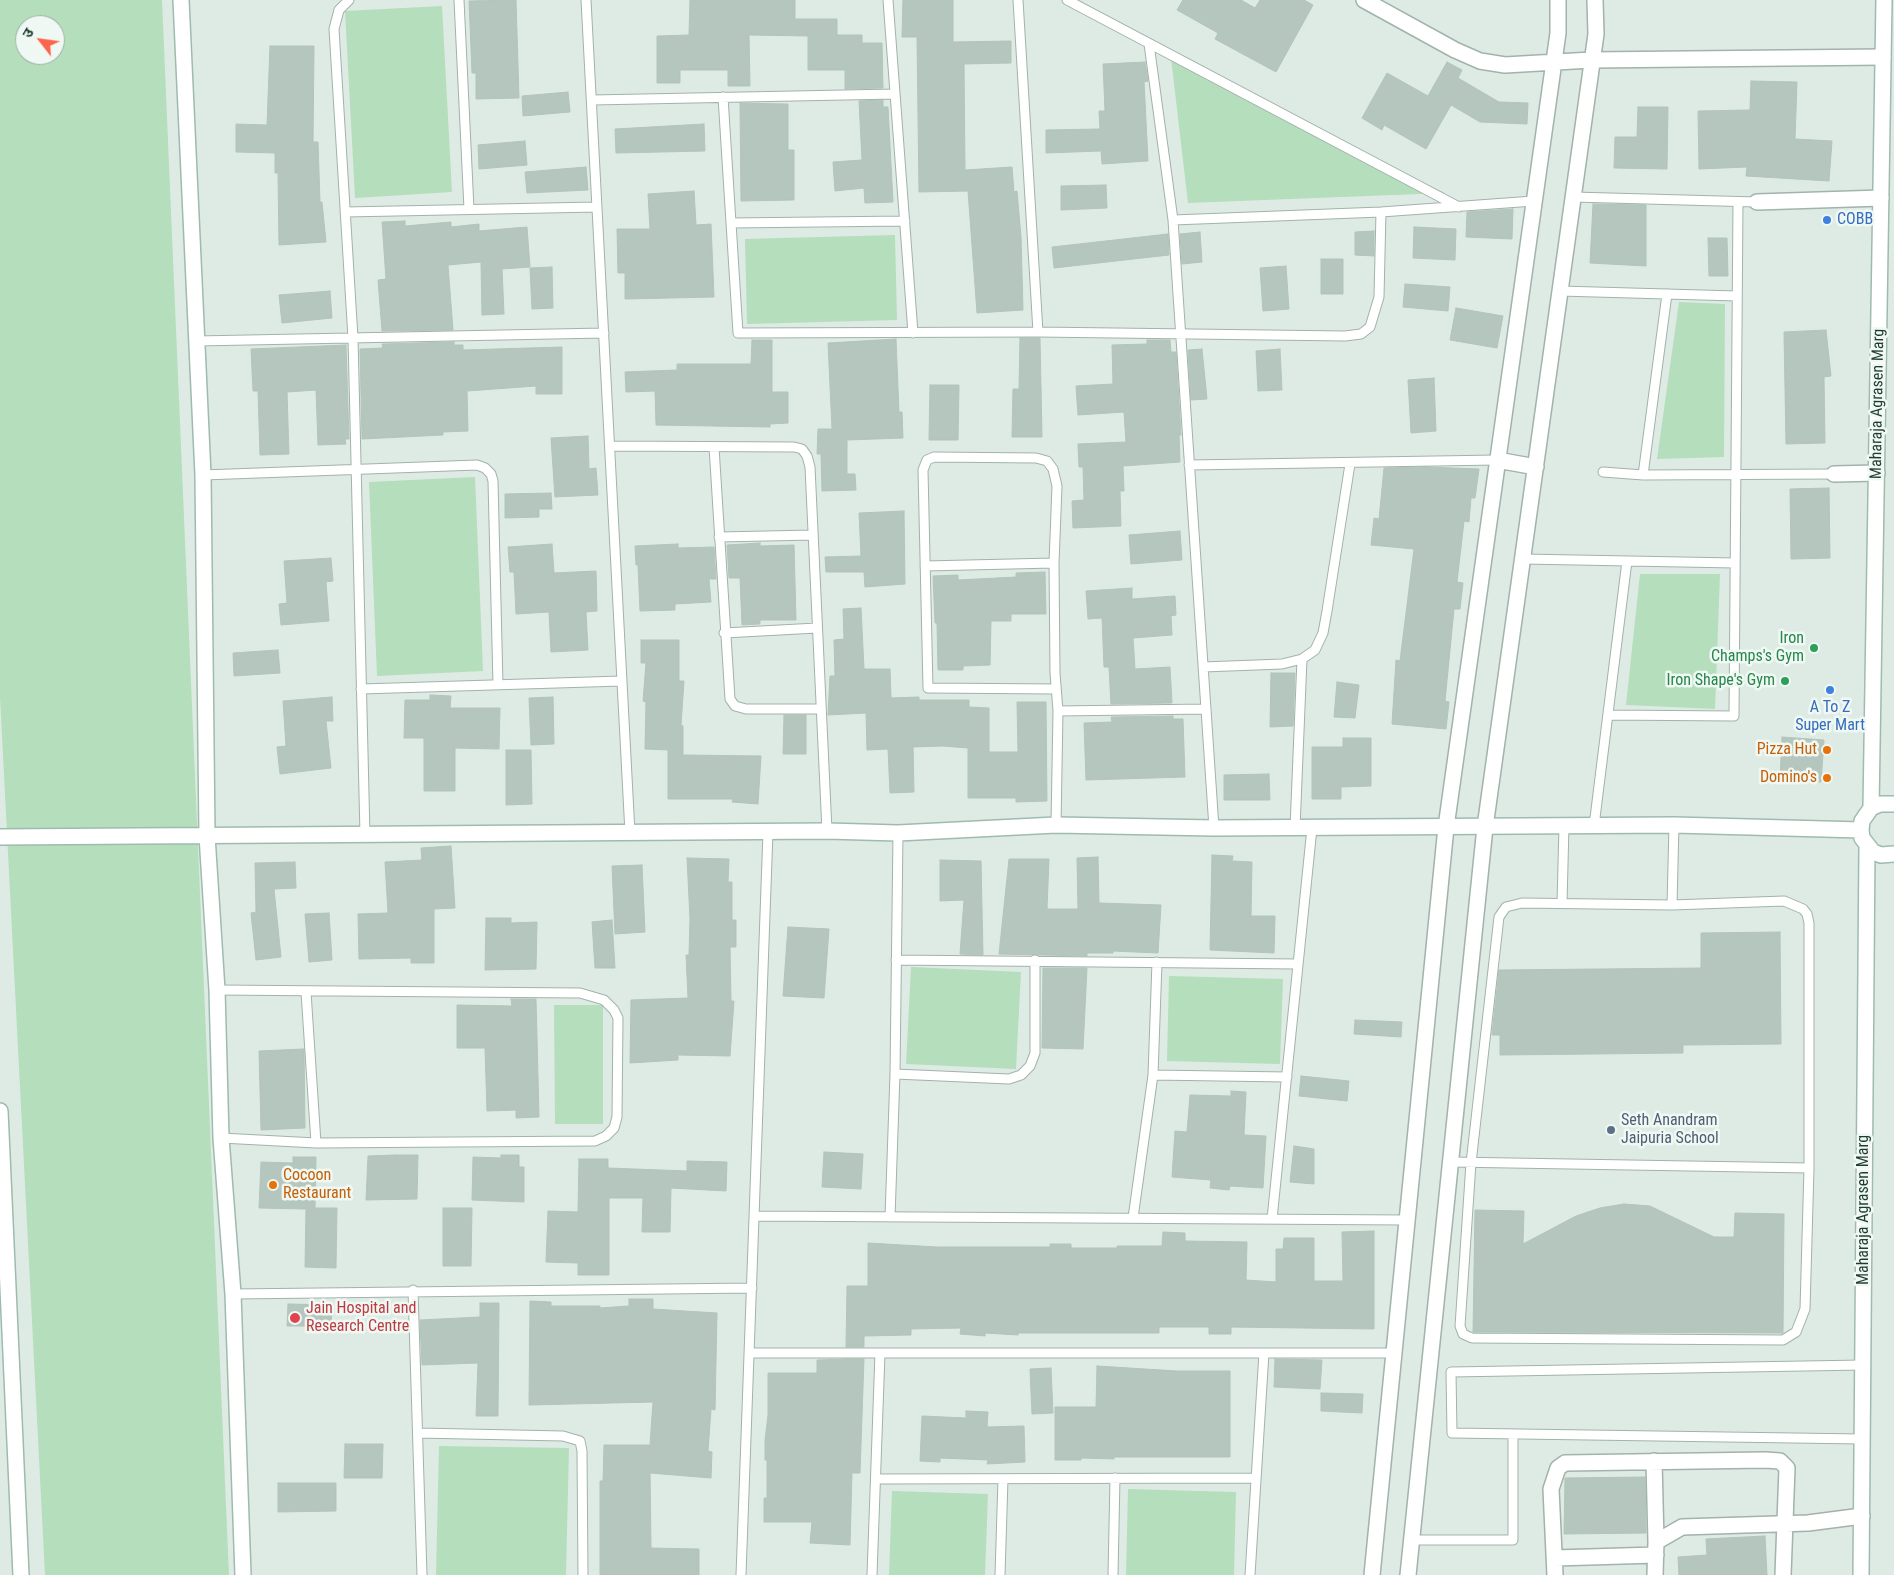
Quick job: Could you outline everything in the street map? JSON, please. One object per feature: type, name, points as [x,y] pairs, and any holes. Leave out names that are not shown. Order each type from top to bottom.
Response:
[{"type":"street","points":[[181,0],[203,475],[207,836],[216,990],[221,1138],[233,1294],[243,1575]]},
{"type":"street","points":[[1364,0],[1455,50],[1480,61],[1504,65],[1591,60],[1883,57]]},
{"type":"street","points":[[1372,1575],[1446,827],[1558,33],[1558,0]]},
{"type":"street","points":[[1408,1575],[1486,827],[1596,34],[1595,0]]},
{"type":"street","name":"Maharaja Agrasen Marg","points":[[1861,1575],[1867,846],[1861,830],[1865,814],[1872,808],[1884,0]]},
{"type":"street","points":[[1757,202],[1881,198]]},
{"type":"street","points":[[1497,460],[1536,466]]},
{"type":"street","points":[[1834,474],[1877,473]]},
{"type":"street","points":[[1872,808],[1880,804],[1894,804]]},
{"type":"street","points":[[0,837],[827,831],[898,833],[1056,825],[1214,828],[1674,825],[1861,830]]},
{"type":"street","points":[[1867,846],[1881,855],[1894,854]]},
{"type":"street","points":[[0,1111],[21,1575]]},
{"type":"street","points":[[1654,1461],[1655,1575]]},
{"type":"street","points":[[1556,1575],[1552,1489],[1558,1468],[1565,1463],[1654,1461],[1780,1462],[1787,1468],[1783,1575]]},
{"type":"street","points":[[1555,1558],[1656,1548],[1682,1527],[1808,1523],[1862,1516]]},
{"type":"lane","points":[[349,0],[339,10],[334,29],[353,338],[365,835]]},
{"type":"lane","points":[[459,0],[469,209]]},
{"type":"lane","points":[[586,0],[630,833]]},
{"type":"lane","points":[[888,0],[913,333]]},
{"type":"lane","points":[[1018,0],[1038,332]]},
{"type":"lane","points":[[1068,0],[1459,206]]},
{"type":"lane","points":[[1149,44],[1173,220],[1214,828]]},
{"type":"lane","points":[[592,100],[895,94]]},
{"type":"lane","points":[[723,97],[738,333],[1038,332],[1346,336],[1361,334],[1370,327],[1379,297],[1381,212]]},
{"type":"lane","points":[[1573,197],[1757,202]]},
{"type":"lane","points":[[1173,220],[1381,212],[1534,201]]},
{"type":"lane","points":[[1608,715],[1734,716],[1738,202]]},
{"type":"lane","points":[[345,212],[597,207]]},
{"type":"lane","points":[[731,223],[904,221]]},
{"type":"lane","points":[[1560,291],[1737,296]]},
{"type":"lane","points":[[1643,475],[1666,294]]},
{"type":"lane","points":[[197,341],[604,333]]},
{"type":"lane","points":[[610,446],[794,447],[802,449],[807,456],[810,467],[827,831]]},
{"type":"lane","points":[[714,447],[728,692],[735,706],[746,710],[821,709]]},
{"type":"lane","points":[[1056,688],[928,688],[923,470],[927,460],[934,457],[1036,458],[1047,461],[1053,469],[1057,486],[1054,563],[1058,711],[1056,825]]},
{"type":"lane","points":[[1190,465],[1350,464],[1497,460]]},
{"type":"lane","points":[[1203,667],[1282,664],[1302,659],[1315,650],[1323,633],[1350,464]]},
{"type":"lane","points":[[203,475],[477,465],[485,468],[491,474],[498,685]]},
{"type":"lane","points":[[1603,472],[1643,475],[1834,474]]},
{"type":"lane","points":[[719,537],[813,536]]},
{"type":"lane","points":[[1523,559],[1735,563]]},
{"type":"lane","points":[[1594,826],[1627,561]]},
{"type":"lane","points":[[925,566],[1054,563]]},
{"type":"lane","points":[[724,633],[817,628]]},
{"type":"lane","points":[[1295,828],[1302,659]]},
{"type":"lane","points":[[361,689],[622,681]]},
{"type":"lane","points":[[1058,711],[1206,709]]},
{"type":"lane","points":[[1672,905],[1674,825]]},
{"type":"lane","points":[[1562,903],[1564,826]]},
{"type":"lane","points":[[1272,1219],[1312,828]]},
{"type":"lane","points":[[741,1575],[768,832]]},
{"type":"lane","points":[[890,1217],[895,1074],[898,833]]},
{"type":"lane","points":[[1784,901],[1795,904],[1807,914],[1809,923],[1809,1168],[1804,1309],[1796,1332],[1783,1340],[1472,1338],[1463,1334],[1460,1326],[1471,1164],[1499,917],[1506,907],[1513,904],[1562,903],[1672,905],[1784,901]]},
{"type":"lane","points":[[896,960],[1298,964]]},
{"type":"lane","points":[[895,1074],[1009,1079],[1021,1075],[1030,1066],[1035,1053],[1036,960]]},
{"type":"lane","points":[[1133,1218],[1153,1075],[1157,962]]},
{"type":"lane","points":[[216,990],[580,993],[604,1000],[614,1010],[618,1018],[617,1117],[614,1128],[606,1136],[595,1141],[316,1143],[221,1138]]},
{"type":"lane","points":[[306,992],[316,1143]]},
{"type":"lane","points":[[1153,1075],[1287,1077]]},
{"type":"lane","points":[[1451,1162],[1471,1164],[1809,1168]]},
{"type":"lane","points":[[754,1216],[1407,1220]]},
{"type":"lane","points":[[233,1294],[413,1290],[752,1288]]},
{"type":"lane","points":[[413,1290],[422,1575]]},
{"type":"lane","points":[[749,1353],[1394,1352]]},
{"type":"lane","points":[[872,1575],[880,1353]]},
{"type":"lane","points":[[1250,1575],[1264,1353]]},
{"type":"lane","points":[[1862,1439],[1452,1432],[1451,1372],[1863,1365]]},
{"type":"lane","points":[[418,1433],[563,1436],[580,1441],[582,1451],[583,1575]]},
{"type":"lane","points":[[1412,1540],[1513,1540],[1513,1434]]},
{"type":"lane","points":[[1000,1575],[1003,1478]]},
{"type":"lane","points":[[1113,1575],[1115,1478]]},
{"type":"lane","points":[[876,1479],[1256,1478]]},
{"type":"green space","points":[[0,0],[162,0],[229,1575],[45,1575],[0,697]]},
{"type":"green space","points":[[442,6],[452,192],[355,198],[345,11]]},
{"type":"green space","points":[[1171,58],[1445,193],[1188,203]]},
{"type":"green space","points":[[895,235],[897,320],[747,324],[745,239]]},
{"type":"green space","points":[[1679,302],[1725,304],[1724,457],[1657,459]]},
{"type":"green space","points":[[475,477],[483,671],[377,676],[369,482]]},
{"type":"green space","points":[[1640,574],[1720,574],[1715,709],[1626,705]]},
{"type":"green space","points":[[911,967],[1021,972],[1016,1069],[906,1064]]},
{"type":"green space","points":[[1169,976],[1283,979],[1280,1064],[1167,1061]]},
{"type":"green space","points":[[554,1005],[603,1005],[603,1124],[555,1124]]},
{"type":"green space","points":[[439,1446],[569,1448],[566,1575],[436,1575]]},
{"type":"green space","points":[[1128,1489],[1236,1492],[1234,1575],[1126,1575]]},
{"type":"green space","points":[[892,1491],[988,1494],[985,1575],[889,1575]]},
{"type":"building","points":[[516,0],[519,98],[476,99],[476,73],[472,73],[469,1]]},
{"type":"building","points":[[690,0],[795,0],[795,19],[837,19],[837,35],[862,35],[862,43],[882,43],[883,88],[845,89],[845,70],[808,70],[808,36],[749,35],[750,86],[728,86],[728,70],[680,70],[680,83],[657,83],[657,36],[689,35]]},
{"type":"building","points":[[903,0],[953,0],[953,42],[1011,41],[1011,63],[964,64],[965,170],[1012,167],[1014,192],[1017,191],[1021,237],[1023,310],[977,313],[968,191],[919,192],[917,37],[902,37]]},
{"type":"building","points":[[1183,0],[1241,0],[1255,8],[1260,0],[1304,0],[1313,5],[1276,72],[1215,39],[1218,33],[1177,10]]},
{"type":"building","points":[[270,46],[314,46],[313,142],[318,142],[320,202],[322,202],[326,242],[279,245],[278,173],[275,173],[275,153],[236,152],[236,124],[267,125]]},
{"type":"building","points":[[1145,62],[1148,81],[1144,82],[1148,161],[1102,164],[1101,151],[1046,153],[1046,130],[1100,129],[1099,111],[1105,111],[1103,64]]},
{"type":"building","points":[[1447,62],[1462,70],[1458,78],[1499,102],[1528,103],[1527,124],[1480,122],[1451,105],[1426,149],[1384,125],[1382,130],[1362,118],[1387,73],[1428,96]]},
{"type":"building","points":[[1751,81],[1797,82],[1795,139],[1832,141],[1829,181],[1746,176],[1747,167],[1699,169],[1698,111],[1750,110]]},
{"type":"building","points":[[568,92],[570,112],[523,116],[522,96]]},
{"type":"building","points":[[883,100],[883,107],[888,107],[893,202],[865,203],[864,188],[835,191],[833,162],[862,160],[859,101]]},
{"type":"building","points":[[740,103],[788,104],[788,150],[794,150],[794,200],[741,201]]},
{"type":"building","points":[[1638,107],[1668,107],[1667,169],[1614,168],[1615,137],[1637,137]]},
{"type":"building","points":[[704,124],[705,151],[616,153],[615,129]]},
{"type":"building","points":[[525,141],[527,165],[479,169],[478,145]]},
{"type":"building","points":[[586,167],[588,190],[527,193],[525,172]]},
{"type":"building","points":[[1106,185],[1107,208],[1061,210],[1061,186]]},
{"type":"building","points":[[694,191],[696,225],[711,224],[714,297],[625,299],[625,273],[618,273],[617,229],[650,229],[648,194]]},
{"type":"building","points":[[1593,204],[1646,205],[1646,266],[1590,263]]},
{"type":"building","points":[[1513,209],[1512,239],[1466,237],[1467,212]]},
{"type":"building","points":[[405,221],[405,226],[451,222],[451,227],[479,224],[479,231],[527,227],[530,267],[502,269],[504,314],[482,315],[481,262],[448,265],[453,330],[382,331],[378,280],[386,279],[382,222]]},
{"type":"building","points":[[1414,227],[1456,229],[1455,260],[1413,258]]},
{"type":"building","points":[[1374,231],[1374,256],[1355,255],[1355,232]]},
{"type":"building","points":[[1200,232],[1202,262],[1182,264],[1180,234]]},
{"type":"building","points":[[1168,234],[1169,255],[1054,268],[1052,247]]},
{"type":"building","points":[[1708,238],[1727,238],[1728,276],[1709,276]]},
{"type":"building","points":[[1321,259],[1343,259],[1343,294],[1321,294]]},
{"type":"building","points":[[1286,266],[1289,309],[1263,311],[1260,268]]},
{"type":"building","points":[[552,267],[553,308],[532,309],[530,268]]},
{"type":"building","points":[[1405,284],[1450,287],[1448,311],[1403,307]]},
{"type":"building","points":[[330,291],[332,318],[282,323],[279,295]]},
{"type":"building","points":[[1456,308],[1503,316],[1497,348],[1450,340]]},
{"type":"building","points":[[1826,330],[1831,376],[1824,377],[1825,443],[1786,444],[1784,332]]},
{"type":"building","points":[[1020,338],[1040,338],[1042,437],[1012,437],[1013,389],[1019,389]]},
{"type":"building","points":[[896,339],[899,412],[902,412],[903,438],[847,440],[847,474],[855,474],[856,490],[822,491],[821,454],[817,454],[818,429],[832,429],[828,343]]},
{"type":"building","points":[[752,340],[772,340],[772,392],[788,392],[788,423],[770,424],[770,427],[656,425],[655,391],[626,392],[625,372],[677,370],[677,364],[751,364]]},
{"type":"building","points":[[1147,340],[1170,340],[1171,352],[1176,352],[1181,435],[1179,435],[1180,462],[1123,466],[1124,491],[1120,491],[1121,526],[1073,528],[1072,501],[1084,500],[1083,467],[1079,467],[1078,444],[1126,442],[1124,412],[1078,415],[1076,386],[1113,384],[1112,345],[1147,344]]},
{"type":"building","points":[[454,342],[454,345],[463,345],[463,350],[562,347],[562,394],[536,394],[536,386],[467,391],[468,431],[443,432],[443,435],[362,439],[360,349],[383,348],[382,344]]},
{"type":"building","points":[[346,345],[349,439],[345,439],[346,444],[318,445],[316,390],[287,392],[289,454],[260,455],[258,391],[253,391],[251,349]]},
{"type":"building","points":[[1202,349],[1207,399],[1191,400],[1188,350]]},
{"type":"building","points":[[1280,349],[1282,390],[1258,391],[1256,351]]},
{"type":"building","points":[[1434,378],[1436,431],[1411,433],[1408,380]]},
{"type":"building","points":[[930,385],[959,385],[958,440],[929,440]]},
{"type":"building","points":[[588,436],[589,469],[596,468],[598,495],[555,497],[551,438]]},
{"type":"building","points":[[1384,468],[1479,469],[1475,498],[1471,498],[1469,522],[1464,521],[1457,582],[1463,583],[1460,609],[1454,609],[1445,701],[1449,702],[1446,729],[1392,724],[1396,660],[1400,661],[1414,549],[1371,545],[1374,518],[1379,519]]},
{"type":"building","points":[[1829,488],[1830,558],[1791,559],[1790,489]]},
{"type":"building","points":[[551,493],[552,509],[539,509],[539,517],[505,518],[505,494]]},
{"type":"building","points":[[904,511],[905,584],[865,587],[864,572],[826,572],[825,557],[861,556],[859,513]]},
{"type":"building","points":[[1180,531],[1182,560],[1131,564],[1129,535]]},
{"type":"building","points":[[760,543],[760,546],[794,545],[796,620],[760,620],[760,624],[742,625],[740,578],[729,578],[727,545]]},
{"type":"building","points":[[552,544],[554,573],[596,571],[597,611],[586,612],[588,650],[551,652],[549,612],[516,614],[514,572],[510,572],[508,547]]},
{"type":"building","points":[[678,544],[678,548],[714,547],[716,579],[709,579],[711,602],[675,604],[675,610],[640,611],[638,565],[636,565],[635,546]]},
{"type":"building","points":[[331,558],[333,581],[326,582],[329,621],[281,625],[279,604],[287,603],[284,561]]},
{"type":"building","points":[[1045,572],[1046,614],[1011,614],[1011,621],[991,621],[990,665],[963,666],[963,670],[938,670],[933,576],[958,575],[958,580],[1016,577],[1016,573]]},
{"type":"building","points":[[1132,588],[1132,599],[1175,596],[1176,615],[1171,616],[1172,635],[1133,638],[1135,669],[1170,667],[1172,703],[1111,704],[1109,667],[1104,667],[1102,618],[1088,619],[1086,591]]},
{"type":"building","points":[[861,608],[864,669],[890,669],[891,698],[919,697],[919,700],[969,700],[969,707],[989,708],[989,752],[1018,752],[1017,702],[1046,702],[1047,801],[1016,802],[1016,798],[968,798],[968,748],[943,746],[913,747],[914,792],[890,793],[888,749],[867,750],[866,713],[828,715],[830,676],[835,676],[834,640],[844,639],[843,609]]},
{"type":"building","points":[[641,640],[679,640],[679,681],[684,681],[681,725],[683,726],[683,755],[761,756],[758,804],[732,802],[733,799],[668,799],[668,750],[645,749],[646,702],[643,701],[646,663],[641,663]]},
{"type":"building","points":[[278,650],[280,673],[234,676],[233,653]]},
{"type":"building","points":[[1271,673],[1295,673],[1293,726],[1270,727]]},
{"type":"building","points":[[1337,682],[1359,685],[1355,718],[1334,717]]},
{"type":"building","points":[[430,695],[451,696],[450,708],[500,708],[499,749],[455,748],[455,791],[424,791],[424,738],[404,738],[405,700],[430,700]]},
{"type":"building","points":[[332,697],[333,721],[326,721],[331,768],[280,774],[277,747],[286,746],[283,701]]},
{"type":"building","points":[[553,697],[554,744],[531,745],[529,698]]},
{"type":"building","points":[[784,715],[806,715],[806,754],[783,754]]},
{"type":"building","points":[[1173,716],[1173,719],[1183,719],[1185,777],[1086,780],[1084,723],[1112,722],[1111,717]]},
{"type":"building","points":[[1782,737],[1824,740],[1821,782],[1780,780]]},
{"type":"building","points":[[1343,738],[1371,738],[1371,786],[1341,787],[1341,799],[1312,799],[1312,747],[1343,747]]},
{"type":"building","points":[[506,750],[531,750],[532,804],[506,805]]},
{"type":"building","points":[[1269,774],[1270,800],[1224,800],[1224,775]]},
{"type":"building","points":[[451,846],[455,908],[434,909],[434,963],[411,963],[411,958],[359,959],[358,914],[388,913],[385,862],[422,860],[421,848]]},
{"type":"building","points":[[1212,855],[1233,856],[1232,861],[1252,862],[1251,916],[1275,916],[1274,953],[1210,950]]},
{"type":"building","points":[[1098,857],[1099,903],[1161,905],[1158,953],[1113,951],[1113,953],[1087,953],[1087,956],[999,954],[1009,859],[1049,859],[1047,909],[1078,909],[1077,858]]},
{"type":"building","points":[[687,858],[729,859],[728,882],[732,882],[732,920],[736,920],[736,947],[730,947],[731,1001],[734,1001],[730,1056],[678,1055],[678,1060],[630,1063],[631,1000],[688,998],[686,955],[689,955],[690,919]]},
{"type":"building","points":[[940,860],[981,861],[983,955],[960,954],[964,900],[940,901]]},
{"type":"building","points":[[295,862],[296,888],[274,889],[281,957],[256,960],[251,913],[256,912],[255,863]]},
{"type":"building","points":[[642,865],[645,932],[615,934],[612,866]]},
{"type":"building","points":[[329,913],[332,960],[309,962],[305,914]]},
{"type":"building","points":[[486,918],[511,918],[511,923],[537,922],[536,969],[485,970]]},
{"type":"building","points":[[612,920],[615,968],[595,968],[592,922]]},
{"type":"building","points":[[788,927],[829,929],[824,998],[783,996]]},
{"type":"building","points":[[1780,932],[1781,1044],[1683,1045],[1683,1053],[1500,1055],[1500,1035],[1492,1035],[1499,970],[1701,968],[1701,933]]},
{"type":"building","points":[[1043,968],[1087,968],[1083,1049],[1042,1048]]},
{"type":"building","points":[[511,999],[536,999],[539,1117],[516,1118],[516,1110],[487,1111],[485,1048],[457,1048],[457,1005],[512,1006]]},
{"type":"building","points":[[1355,1020],[1402,1022],[1401,1037],[1354,1034]]},
{"type":"building","points":[[304,1049],[305,1128],[261,1130],[259,1051]]},
{"type":"building","points":[[1301,1076],[1349,1081],[1347,1101],[1299,1096]]},
{"type":"building","points":[[1231,1091],[1246,1092],[1244,1135],[1266,1136],[1263,1188],[1230,1186],[1229,1190],[1210,1188],[1211,1180],[1172,1177],[1175,1131],[1187,1132],[1190,1095],[1231,1096]]},
{"type":"building","points":[[1294,1146],[1314,1149],[1314,1184],[1290,1182]]},
{"type":"building","points":[[824,1152],[863,1154],[861,1189],[822,1187]]},
{"type":"building","points":[[418,1155],[417,1199],[366,1200],[368,1156]]},
{"type":"building","points":[[501,1155],[519,1155],[519,1167],[524,1167],[524,1202],[472,1200],[473,1157],[501,1158]]},
{"type":"building","points":[[293,1157],[316,1157],[315,1208],[337,1208],[336,1268],[305,1267],[306,1209],[259,1208],[261,1162],[293,1163]]},
{"type":"building","points":[[579,1159],[608,1159],[608,1168],[687,1171],[687,1161],[727,1162],[726,1191],[671,1188],[670,1232],[642,1232],[643,1198],[609,1198],[609,1275],[578,1275],[578,1263],[546,1262],[548,1211],[578,1212]]},
{"type":"building","points":[[1624,1204],[1650,1206],[1714,1237],[1734,1237],[1735,1213],[1784,1214],[1783,1333],[1473,1332],[1475,1210],[1524,1211],[1523,1244],[1576,1216],[1600,1208]]},
{"type":"building","points":[[443,1208],[472,1208],[471,1266],[443,1266]]},
{"type":"building","points":[[1374,1231],[1374,1329],[1231,1327],[1231,1334],[1209,1334],[1209,1327],[1159,1327],[1159,1333],[1018,1333],[1018,1335],[985,1333],[985,1336],[960,1334],[961,1328],[911,1329],[911,1335],[864,1336],[864,1347],[846,1347],[847,1286],[868,1286],[868,1243],[937,1247],[1050,1247],[1050,1244],[1071,1244],[1071,1248],[1117,1248],[1117,1246],[1162,1246],[1163,1232],[1185,1233],[1185,1241],[1247,1242],[1246,1280],[1276,1282],[1276,1249],[1283,1249],[1284,1238],[1314,1238],[1314,1281],[1343,1281],[1342,1232]]},
{"type":"building","points":[[629,1299],[653,1299],[653,1309],[717,1313],[715,1410],[711,1409],[708,1451],[712,1452],[711,1478],[650,1473],[651,1548],[699,1549],[699,1575],[600,1575],[600,1481],[603,1481],[604,1445],[650,1445],[653,1402],[529,1405],[530,1301],[551,1302],[551,1306],[600,1306],[600,1308],[629,1306]]},
{"type":"building","points":[[480,1303],[499,1303],[498,1416],[476,1416],[478,1363],[422,1365],[420,1320],[480,1317]]},
{"type":"building","points":[[288,1304],[332,1305],[331,1326],[287,1326]]},
{"type":"building","points":[[864,1359],[860,1473],[852,1473],[850,1545],[810,1543],[812,1522],[764,1522],[764,1498],[767,1498],[765,1440],[768,1415],[768,1373],[817,1373],[817,1360]]},
{"type":"building","points":[[1275,1359],[1322,1360],[1320,1389],[1274,1387]]},
{"type":"building","points":[[1097,1366],[1177,1371],[1230,1371],[1230,1457],[1114,1457],[1114,1459],[1081,1458],[1081,1460],[1055,1460],[1055,1407],[1096,1407]]},
{"type":"building","points":[[1051,1368],[1053,1413],[1032,1414],[1030,1369]]},
{"type":"building","points":[[1321,1393],[1363,1394],[1362,1413],[1321,1411]]},
{"type":"building","points":[[966,1411],[988,1412],[987,1427],[1024,1426],[1025,1462],[987,1464],[988,1460],[940,1458],[940,1462],[920,1461],[922,1416],[966,1418]]},
{"type":"building","points":[[345,1444],[383,1444],[382,1478],[344,1478]]},
{"type":"building","points":[[1645,1477],[1646,1533],[1564,1534],[1565,1478]]},
{"type":"building","points":[[278,1483],[336,1483],[336,1511],[278,1512]]},
{"type":"building","points":[[1765,1536],[1767,1575],[1679,1575],[1678,1557],[1707,1555],[1706,1539]]},
{"type":"place","name":"COBB","points":[[1827,220]]},
{"type":"place","name":"Iron Champs's Gym","points":[[1814,648]]},
{"type":"place","name":"Iron Shape's Gym","points":[[1785,681]]},
{"type":"place","name":"A To Z Super Mart","points":[[1830,690]]},
{"type":"place","name":"Pizza Hut","points":[[1827,750]]},
{"type":"place","name":"Domino's","points":[[1827,778]]},
{"type":"place","name":"Seth Anandram Jaipuria School","points":[[1611,1130]]},
{"type":"place","name":"Cocoon Restaurant","points":[[273,1185]]},
{"type":"place","name":"Jain Hospital and Research Centre","points":[[295,1318]]}]
